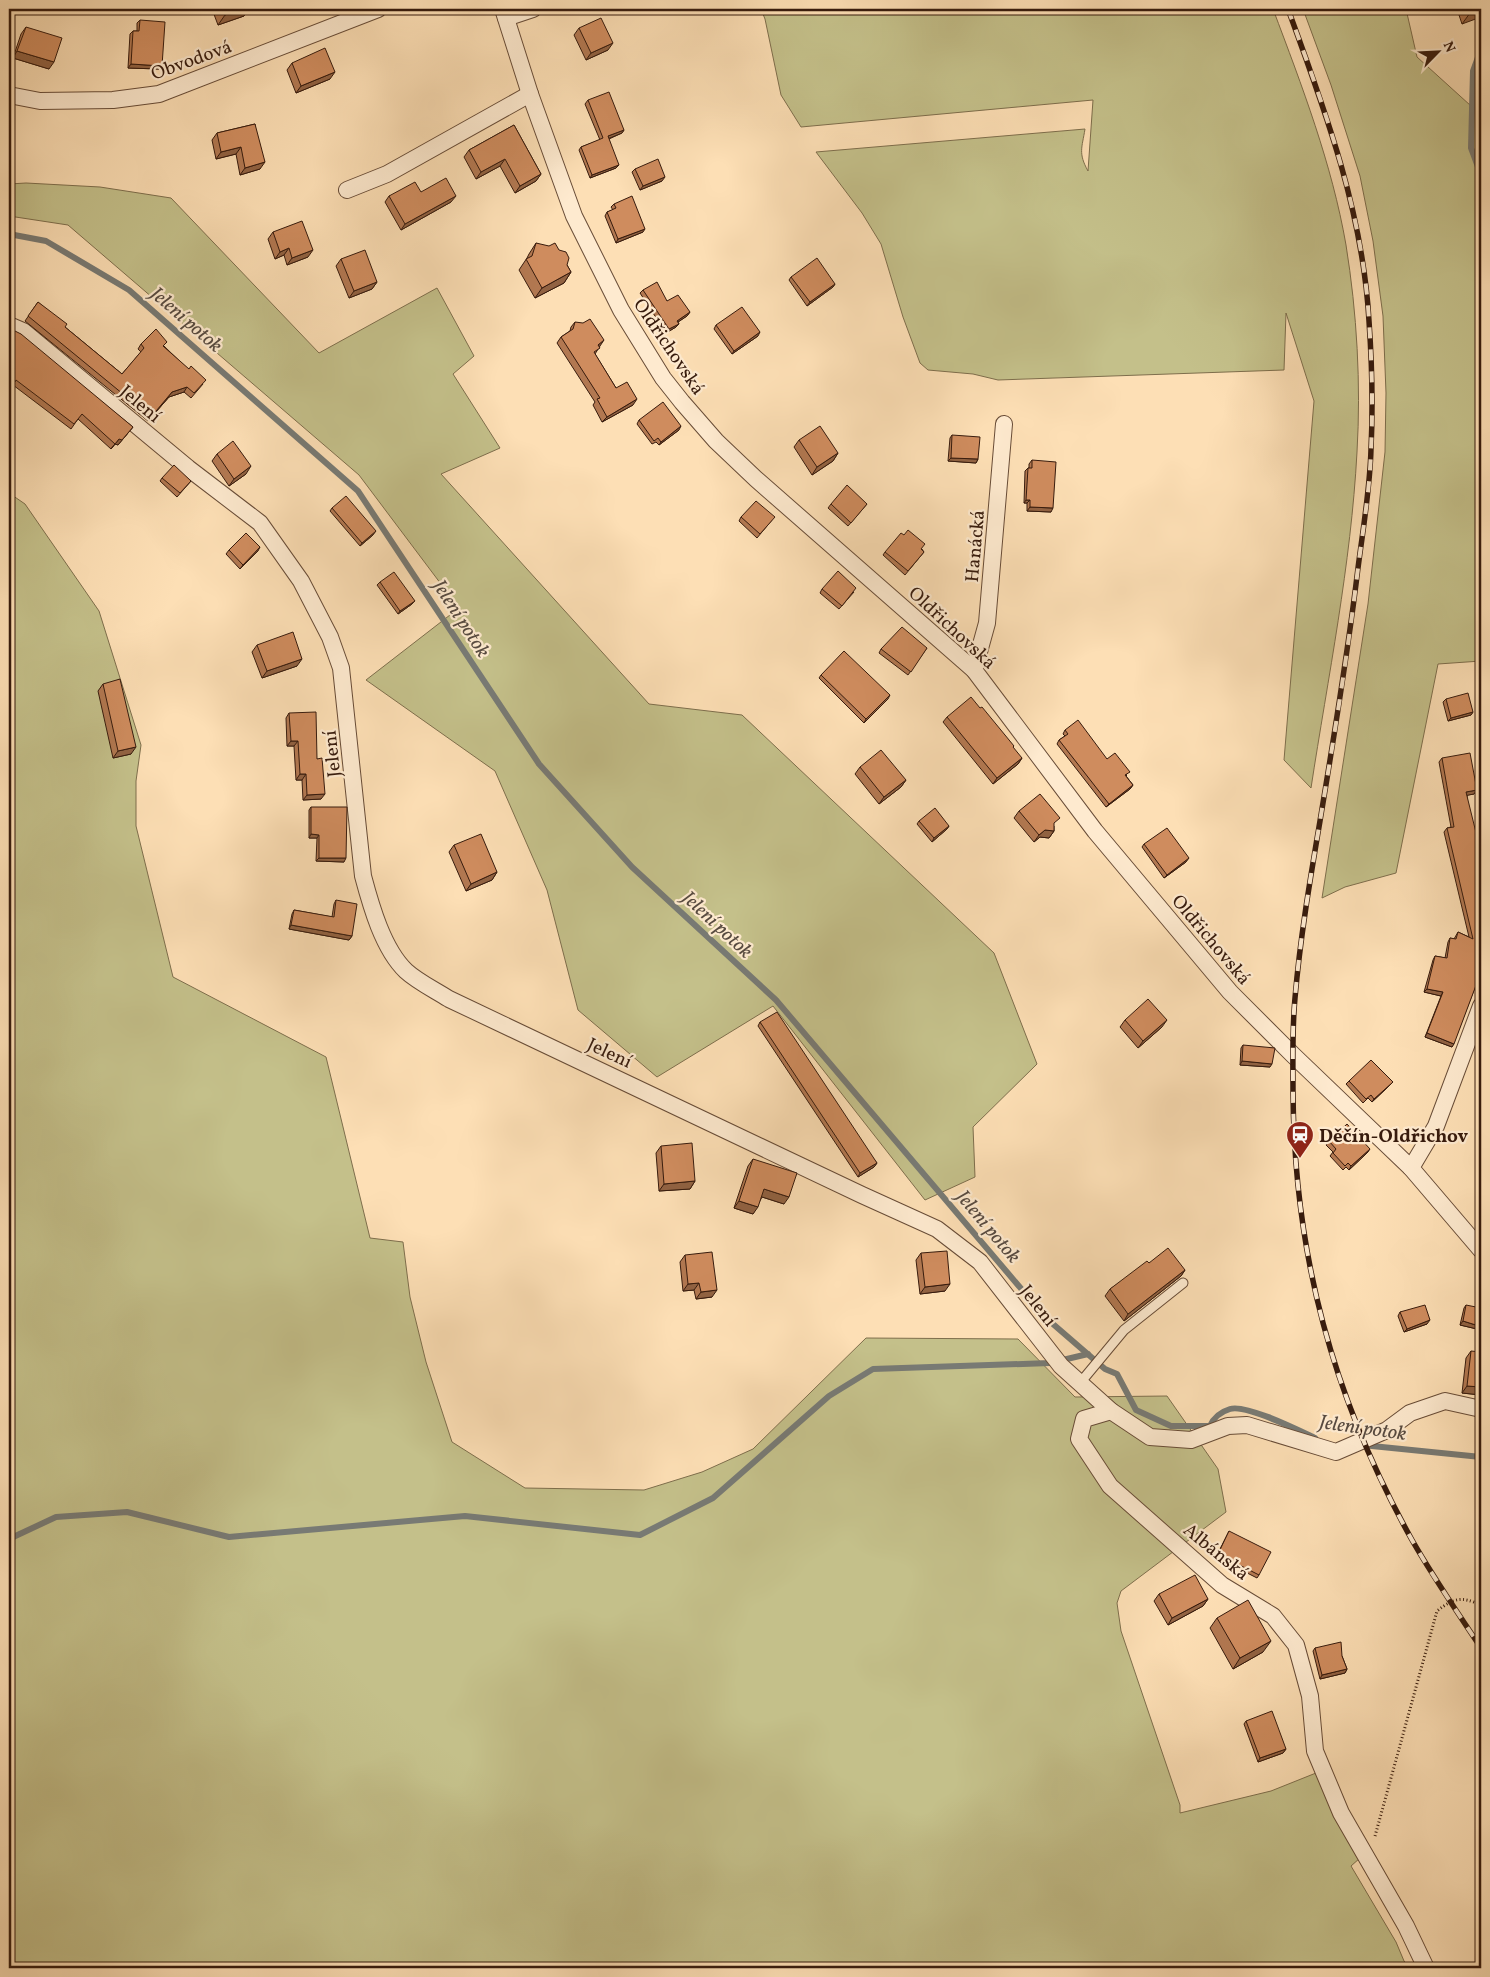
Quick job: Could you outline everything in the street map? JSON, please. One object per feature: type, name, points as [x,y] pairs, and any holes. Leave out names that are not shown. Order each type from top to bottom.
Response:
[{"type":"street","name":"Obvodová","points":[[9,95],[40,101],[113,100],[159,94],[378,9]]},
{"type":"street","points":[[505,13],[533,9]]},
{"type":"street","name":"Oldřichovská","points":[[505,13],[530,94],[574,216],[602,274],[663,378],[677,396],[716,441],[756,480],[974,670],[1095,831],[1230,992],[1292,1056],[1411,1168],[1481,1250]]},
{"type":"street","points":[[347,190],[387,174],[530,94]]},
{"type":"street","name":"Jelení","points":[[9,325],[23,331],[188,468],[260,523],[301,581],[330,638],[341,668],[363,876],[371,905],[390,950],[406,971],[448,999],[937,1229],[980,1262],[1061,1366],[1111,1411],[1150,1437],[1191,1440],[1228,1426],[1247,1425],[1336,1452],[1387,1430],[1410,1413],[1445,1401],[1481,1409]]},
{"type":"street","name":"Hanácká","points":[[974,670],[987,623],[1004,424]]},
{"type":"street","points":[[1411,1168],[1436,1126],[1481,1006]]},
{"type":"street","name":"Albánská","points":[[1111,1411],[1084,1420],[1079,1439],[1110,1486],[1222,1585],[1273,1616],[1296,1645],[1310,1696],[1315,1751],[1341,1813],[1368,1860]]},
{"type":"street","points":[[1368,1860],[1406,1926],[1426,1968]]},
{"type":"lane","points":[[1080,1382],[1124,1330],[1183,1283]]},
{"type":"path","points":[[1368,1860],[1437,1611],[1450,1601],[1467,1599],[1481,1604]]},
{"type":"shaded area","points":[[761,9],[1273,9],[1305,96],[1333,185],[1346,245],[1353,296],[1357,348],[1359,401],[1350,537],[1311,788],[1284,760],[1314,401],[1286,313],[1284,370],[998,380],[973,374],[928,370],[920,363],[903,317],[881,244],[862,213],[816,152],[1085,129],[1082,155],[1088,171],[1093,100],[801,127],[781,95],[765,19]]},
{"type":"shaded area","points":[[1303,9],[1406,9],[1417,57],[1481,115],[1481,661],[1438,664],[1396,873],[1345,887],[1322,898],[1368,604],[1385,452],[1386,393],[1383,316],[1373,241],[1360,176],[1331,85]]},
{"type":"shaded area","points":[[26,183],[100,187],[171,198],[319,353],[437,288],[474,356],[453,374],[500,448],[441,474],[649,704],[742,715],[994,953],[1037,1064],[973,1127],[975,1177],[925,1200],[773,1006],[657,1077],[578,1010],[547,890],[495,771],[366,680],[459,608],[359,475],[68,225],[9,216],[9,184]]},
{"type":"shaded area","points":[[9,493],[25,504],[99,611],[141,745],[136,781],[136,826],[173,977],[326,1057],[370,1238],[403,1242],[410,1297],[426,1362],[452,1442],[525,1488],[644,1490],[702,1472],[753,1449],[866,1338],[1018,1339],[1075,1397],[1167,1396],[1218,1469],[1226,1512],[1121,1591],[1117,1603],[1121,1631],[1180,1805],[1180,1813],[1271,1791],[1316,1773],[1334,1817],[1360,1858],[1351,1866],[1396,1942],[1404,1961],[1410,1968],[9,1968]]},
{"type":"building","points":[[223,9],[242,9],[225,15]]},
{"type":"building","points":[[1468,9],[1481,9],[1470,13]]},
{"type":"building","points":[[601,18],[613,43],[591,53],[579,28]]},
{"type":"building","points":[[140,20],[165,22],[162,66],[131,64],[133,31],[139,31]]},
{"type":"building","points":[[26,27],[62,38],[54,62],[17,51]]},
{"type":"building","points":[[325,48],[335,72],[301,86],[292,63]]},
{"type":"building","points":[[609,92],[624,130],[608,136],[619,165],[592,175],[581,147],[603,138],[588,100]]},
{"type":"building","points":[[255,124],[265,162],[245,168],[241,147],[221,152],[217,133]]},
{"type":"building","points":[[514,125],[541,174],[520,186],[505,159],[481,172],[469,150]]},
{"type":"building","points":[[658,159],[665,177],[643,186],[635,169]]},
{"type":"building","points":[[446,178],[456,196],[405,224],[389,196],[415,182],[421,192]]},
{"type":"building","points":[[632,196],[645,229],[618,239],[607,212],[616,208],[614,204]]},
{"type":"building","points":[[302,221],[313,250],[292,258],[289,248],[280,252],[273,232]]},
{"type":"building","points":[[536,243],[549,246],[555,243],[559,250],[566,252],[569,258],[567,265],[571,272],[542,288],[526,259],[532,256]]},
{"type":"building","points":[[365,250],[377,282],[354,291],[341,259]]},
{"type":"building","points":[[817,258],[835,284],[810,302],[791,277]]},
{"type":"building","points":[[657,282],[667,301],[678,295],[690,312],[677,321],[679,324],[669,329],[643,290]]},
{"type":"building","points":[[38,302],[67,324],[65,327],[122,374],[144,348],[141,344],[156,329],[167,342],[163,346],[189,369],[191,366],[206,380],[194,393],[187,387],[172,392],[151,417],[28,316]]},
{"type":"building","points":[[742,307],[760,332],[734,351],[716,325]]},
{"type":"building","points":[[590,319],[604,340],[598,345],[600,348],[594,352],[616,388],[627,382],[637,399],[607,417],[597,399],[600,398],[561,337],[573,329],[575,322],[583,323]]},
{"type":"building","points":[[9,328],[21,334],[133,427],[122,440],[119,439],[115,444],[82,414],[74,424],[16,380],[15,382],[9,376]]},
{"type":"building","points":[[663,402],[681,426],[661,442],[658,438],[654,441],[639,420]]},
{"type":"building","points":[[820,426],[838,453],[817,467],[799,440]]},
{"type":"building","points":[[952,435],[980,437],[978,459],[951,458]]},
{"type":"building","points":[[233,441],[251,466],[234,479],[217,454]]},
{"type":"building","points":[[1032,460],[1056,462],[1053,508],[1030,507],[1030,500],[1026,500],[1028,468],[1032,468]]},
{"type":"building","points":[[174,465],[191,481],[180,493],[162,478]]},
{"type":"building","points":[[847,485],[867,504],[851,523],[831,504]]},
{"type":"building","points":[[346,496],[376,531],[362,543],[332,508]]},
{"type":"building","points":[[756,501],[775,517],[760,534],[741,517]]},
{"type":"building","points":[[908,530],[925,544],[921,549],[924,552],[908,571],[885,552],[901,533],[904,535]]},
{"type":"building","points":[[246,533],[260,547],[243,565],[229,550]]},
{"type":"building","points":[[838,571],[856,588],[842,606],[822,589]]},
{"type":"building","points":[[394,572],[415,601],[400,611],[380,582]]},
{"type":"building","points":[[902,627],[927,648],[911,672],[881,649]]},
{"type":"building","points":[[293,632],[302,659],[267,671],[257,645]]},
{"type":"building","points":[[844,651],[890,695],[866,719],[821,675]]},
{"type":"building","points":[[120,679],[136,747],[118,751],[103,684]]},
{"type":"building","points":[[1468,693],[1473,712],[1451,718],[1446,699]]},
{"type":"building","points":[[971,697],[980,708],[982,707],[1022,758],[997,778],[947,717]]},
{"type":"building","points":[[316,712],[317,759],[322,758],[325,794],[307,795],[306,774],[300,774],[298,741],[291,741],[289,713]]},
{"type":"building","points":[[1078,720],[1107,759],[1115,753],[1130,772],[1125,775],[1133,785],[1109,804],[1059,740],[1068,734],[1065,730]]},
{"type":"building","points":[[881,750],[906,780],[884,797],[860,767]]},
{"type":"building","points":[[1470,753],[1477,790],[1466,792],[1481,853],[1481,972],[1454,1044],[1427,1033],[1443,992],[1427,989],[1435,956],[1447,958],[1450,938],[1456,939],[1458,932],[1473,939],[1447,828],[1454,827],[1442,758]]},
{"type":"building","points":[[1040,794],[1060,818],[1054,823],[1054,831],[1045,830],[1039,835],[1019,811]]},
{"type":"building","points":[[311,807],[347,807],[346,858],[319,858],[319,835],[311,834]]},
{"type":"building","points":[[935,808],[949,826],[934,838],[919,821]]},
{"type":"building","points":[[1167,828],[1189,858],[1167,875],[1144,844]]},
{"type":"building","points":[[481,834],[497,872],[471,884],[454,845]]},
{"type":"building","points":[[336,900],[357,904],[352,936],[291,925],[294,910],[334,917]]},
{"type":"building","points":[[1148,999],[1167,1020],[1143,1041],[1125,1020]]},
{"type":"building","points":[[777,1012],[877,1163],[860,1173],[760,1022]]},
{"type":"building","points":[[1243,1045],[1275,1048],[1272,1064],[1242,1061]]},
{"type":"building","points":[[1371,1060],[1393,1082],[1374,1099],[1371,1095],[1366,1099],[1349,1081]]},
{"type":"building","points":[[1347,1124],[1370,1149],[1351,1166],[1348,1163],[1345,1166],[1333,1153],[1336,1149],[1329,1141]]},
{"type":"building","points":[[692,1143],[695,1181],[664,1184],[661,1146]]},
{"type":"building","points":[[753,1159],[797,1173],[789,1197],[764,1189],[758,1207],[739,1201]]},
{"type":"building","points":[[1168,1248],[1185,1270],[1128,1314],[1110,1289],[1147,1261],[1149,1263]]},
{"type":"building","points":[[947,1251],[950,1284],[925,1287],[921,1253]]},
{"type":"building","points":[[712,1252],[717,1290],[701,1292],[699,1283],[688,1284],[685,1255]]},
{"type":"building","points":[[1425,1305],[1430,1320],[1407,1329],[1400,1312]]},
{"type":"building","points":[[1466,1305],[1481,1308],[1479,1326],[1463,1321]]},
{"type":"building","points":[[1471,1351],[1481,1352],[1481,1387],[1467,1386]]},
{"type":"building","points":[[1229,1531],[1271,1552],[1259,1575],[1218,1554]]},
{"type":"building","points":[[1195,1575],[1208,1599],[1172,1618],[1159,1594]]},
{"type":"building","points":[[1248,1600],[1271,1641],[1240,1658],[1217,1618]]},
{"type":"building","points":[[1341,1642],[1342,1656],[1347,1669],[1322,1675],[1315,1648]]},
{"type":"building","points":[[1272,1711],[1286,1749],[1260,1758],[1246,1721]]},
{"type":"waterway","points":[[1481,49],[1473,71],[1471,148],[1481,175]]},
{"type":"waterway","name":"Jelení potok","points":[[9,234],[46,241],[129,290],[358,491],[539,764],[632,867],[776,1000],[1046,1318],[1105,1369],[1117,1374],[1136,1410],[1171,1426],[1210,1426],[1215,1417],[1220,1413],[1238,1408],[1272,1419],[1315,1438]]},
{"type":"waterway","points":[[9,1539],[56,1517],[127,1512],[229,1537],[465,1516],[640,1535],[713,1498],[829,1396],[873,1369],[1050,1363],[1088,1354]]},
{"type":"waterway","name":"Jelení potok","points":[[1362,1445],[1481,1457]]},
{"type":"railway","points":[[1288,9],[1340,162],[1359,240],[1365,280],[1372,385],[1370,464],[1366,509],[1350,631],[1306,910],[1295,998],[1293,1092],[1295,1152],[1301,1211],[1310,1268],[1323,1324],[1340,1379],[1360,1433],[1384,1487],[1412,1540],[1481,1648]]},
{"type":"place","name":"Děčín-Oldřichov","points":[[1300,1159]]}]
